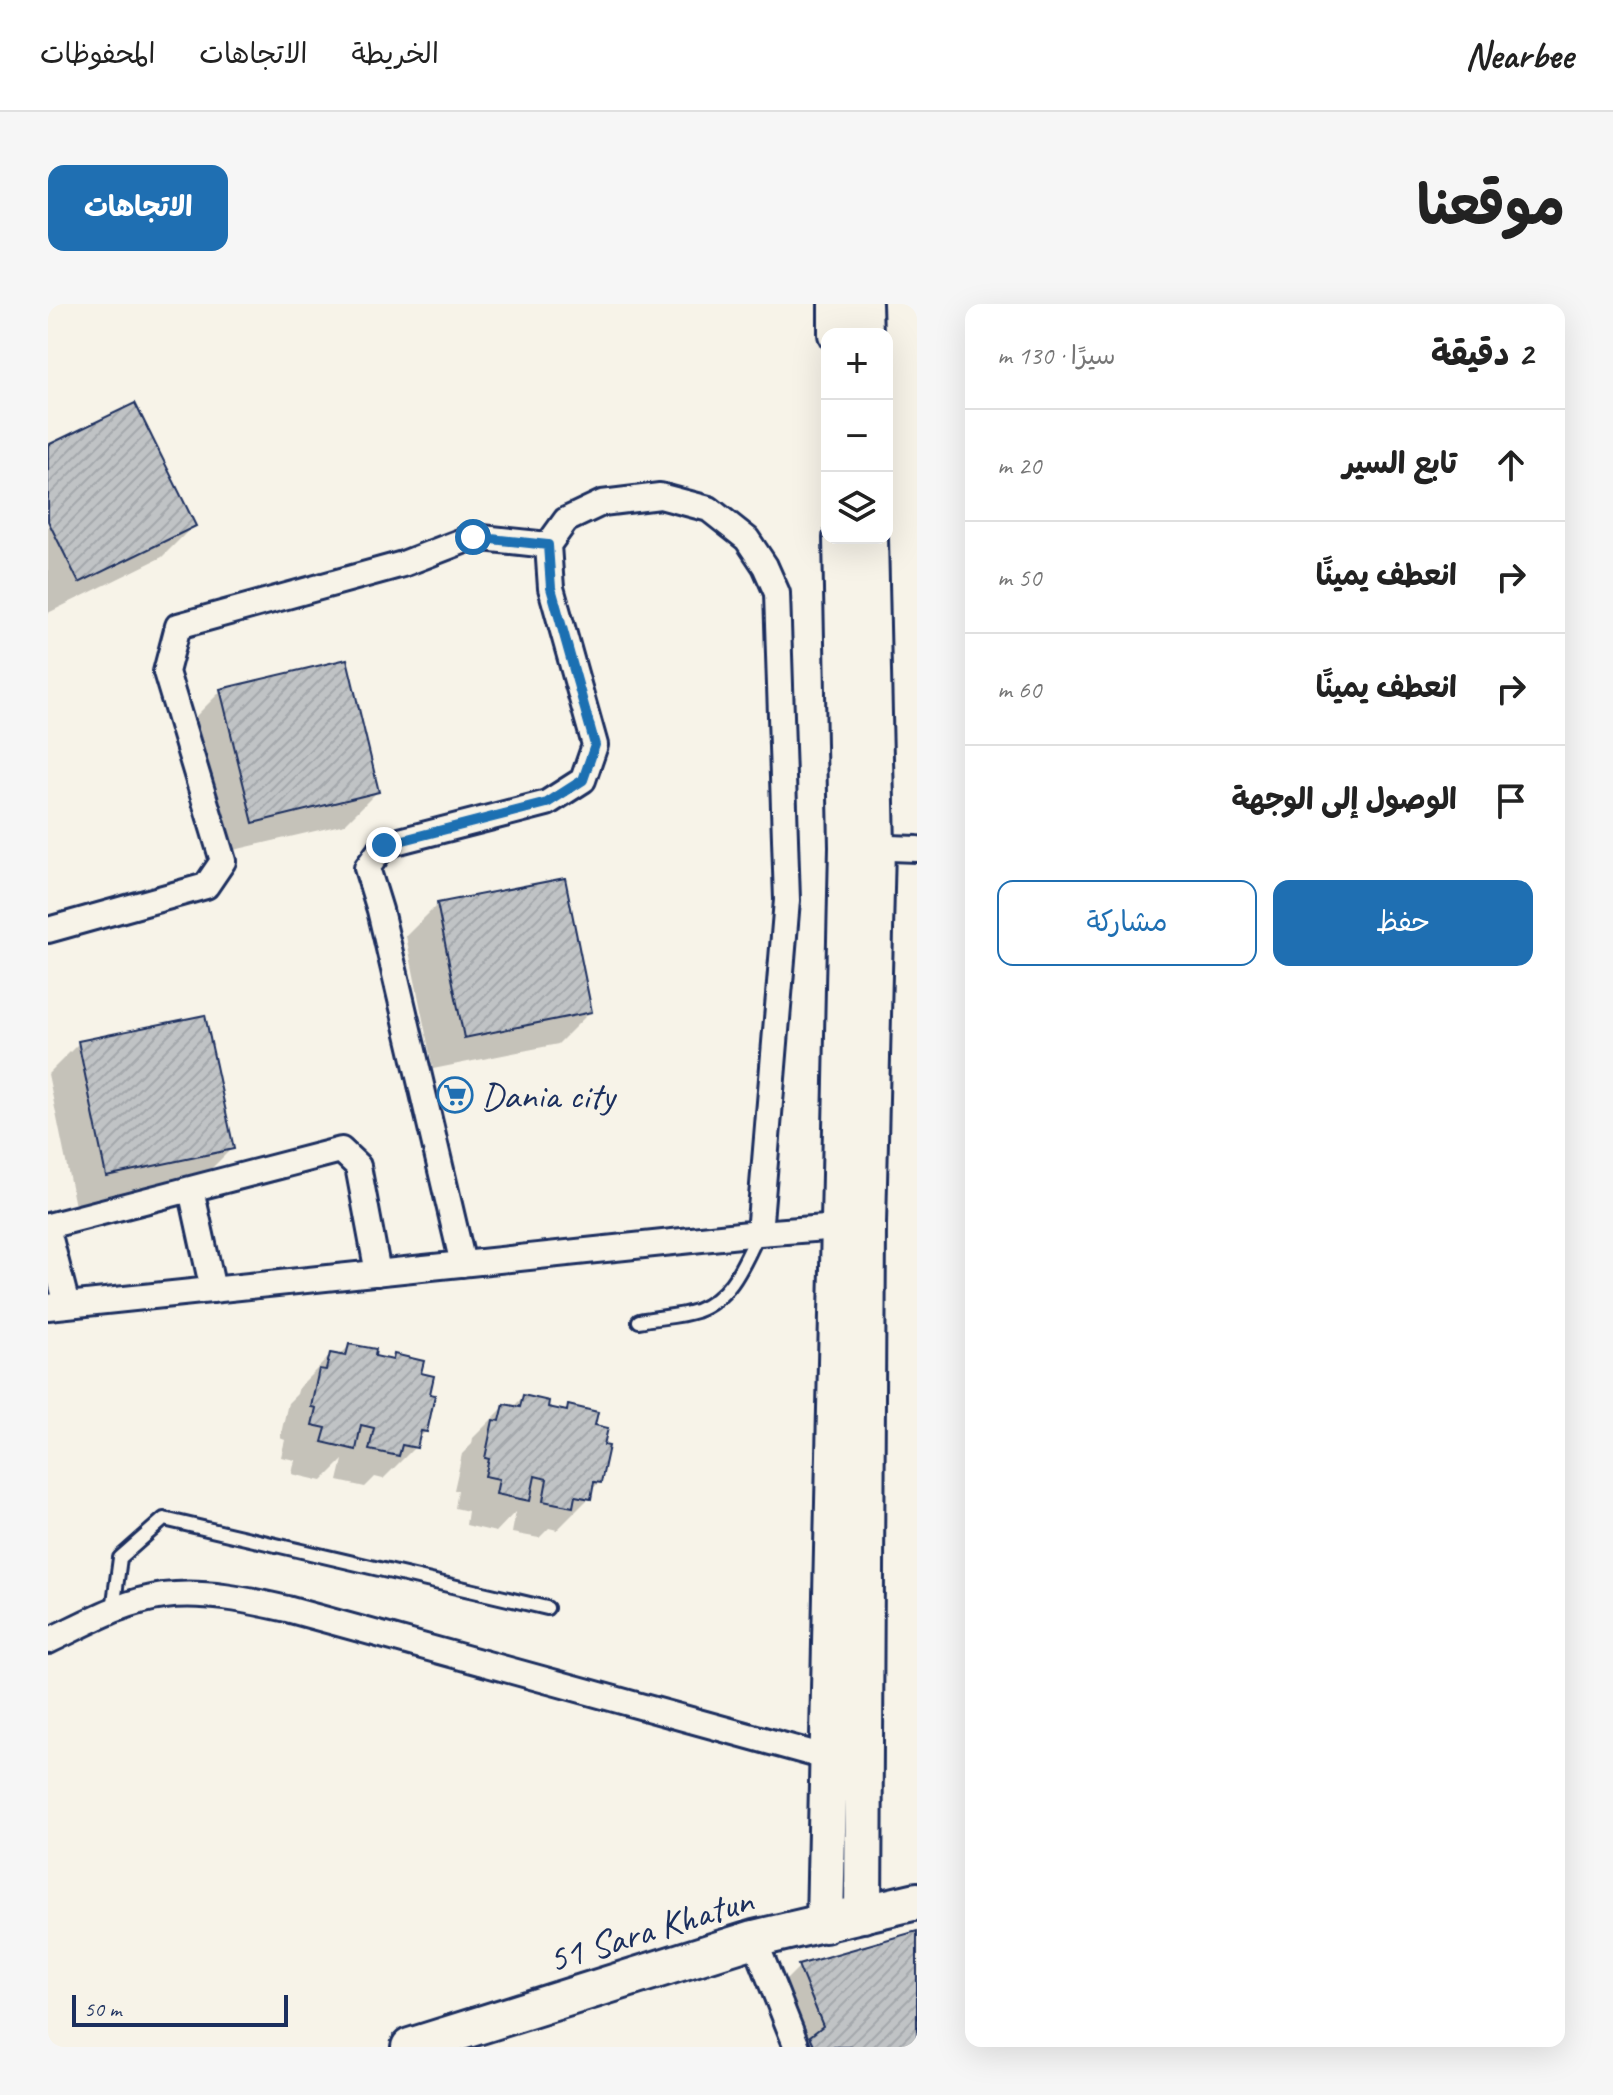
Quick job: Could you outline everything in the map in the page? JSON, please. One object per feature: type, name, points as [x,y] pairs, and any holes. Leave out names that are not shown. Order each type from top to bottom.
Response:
[{"type":"street","points":[[837,304],[837,328]]},
{"type":"street","points":[[863,304],[864,328]]},
{"type":"street","points":[[463,1264],[380,910],[367,868],[384,845],[547,803],[583,780],[595,745],[551,588],[548,545],[566,520],[602,503],[660,496],[709,509],[747,539],[765,566],[777,593],[787,900],[759,1233]]},
{"type":"street","points":[[48,930],[206,886],[223,861],[166,672],[178,626],[403,564],[473,537],[548,545]]},
{"type":"street","points":[[842,544],[862,847]]},
{"type":"street","points":[[825,1924],[829,1758],[854,1226],[869,544]]},
{"type":"street","points":[[862,847],[917,849]]},
{"type":"street","points":[[378,1273],[358,1166],[341,1150],[48,1229],[57,1306],[378,1273],[759,1233],[854,1226]]},
{"type":"street","points":[[191,1189],[213,1290]]},
{"type":"street","points":[[854,1226],[863,1914]]},
{"type":"street","points":[[48,1641],[139,1601],[175,1595],[260,1603],[829,1758]]},
{"type":"street","name":"51 Sara Khatun","points":[[410,2047],[754,1939],[917,1901]]},
{"type":"street","points":[[754,1939],[797,2047]]},
{"type":"lane","points":[[639,1321],[695,1311],[721,1297],[735,1281],[759,1233]]},
{"type":"lane","points":[[113,1610],[120,1558],[164,1519],[547,1608]]},
{"type":"building","points":[[135,403],[196,526],[79,583],[48,521],[48,445]]},
{"type":"building","points":[[347,659],[379,792],[253,823],[220,689]]},
{"type":"building","points":[[565,878],[592,1012],[464,1038],[437,903]]},
{"type":"building","points":[[205,1015],[234,1149],[106,1176],[78,1041]]},
{"type":"building","points":[[349,1344],[376,1349],[375,1356],[393,1360],[394,1354],[424,1361],[421,1373],[434,1376],[430,1394],[435,1395],[427,1432],[421,1431],[417,1448],[402,1445],[399,1456],[369,1450],[374,1428],[361,1425],[356,1450],[322,1442],[326,1428],[312,1425],[316,1408],[311,1407],[319,1369],[326,1370],[330,1353],[346,1356]]},
{"type":"building","points":[[523,1395],[549,1401],[548,1407],[567,1411],[568,1405],[598,1412],[595,1425],[608,1428],[604,1445],[609,1446],[601,1483],[594,1482],[591,1499],[575,1496],[573,1507],[543,1501],[547,1479],[535,1476],[530,1501],[496,1494],[499,1479],[485,1476],[489,1459],[485,1458],[493,1420],[500,1421],[504,1404],[520,1407]]},
{"type":"building","points":[[917,1931],[917,2047],[815,2047],[810,2036],[823,2026],[798,1965]]},
{"type":"place","name":"Dania city","points":[[455,1095]]},
{"type":"route","points":[[384,845],[547,803],[583,780],[595,745],[551,588],[548,545],[473,537]]}]
